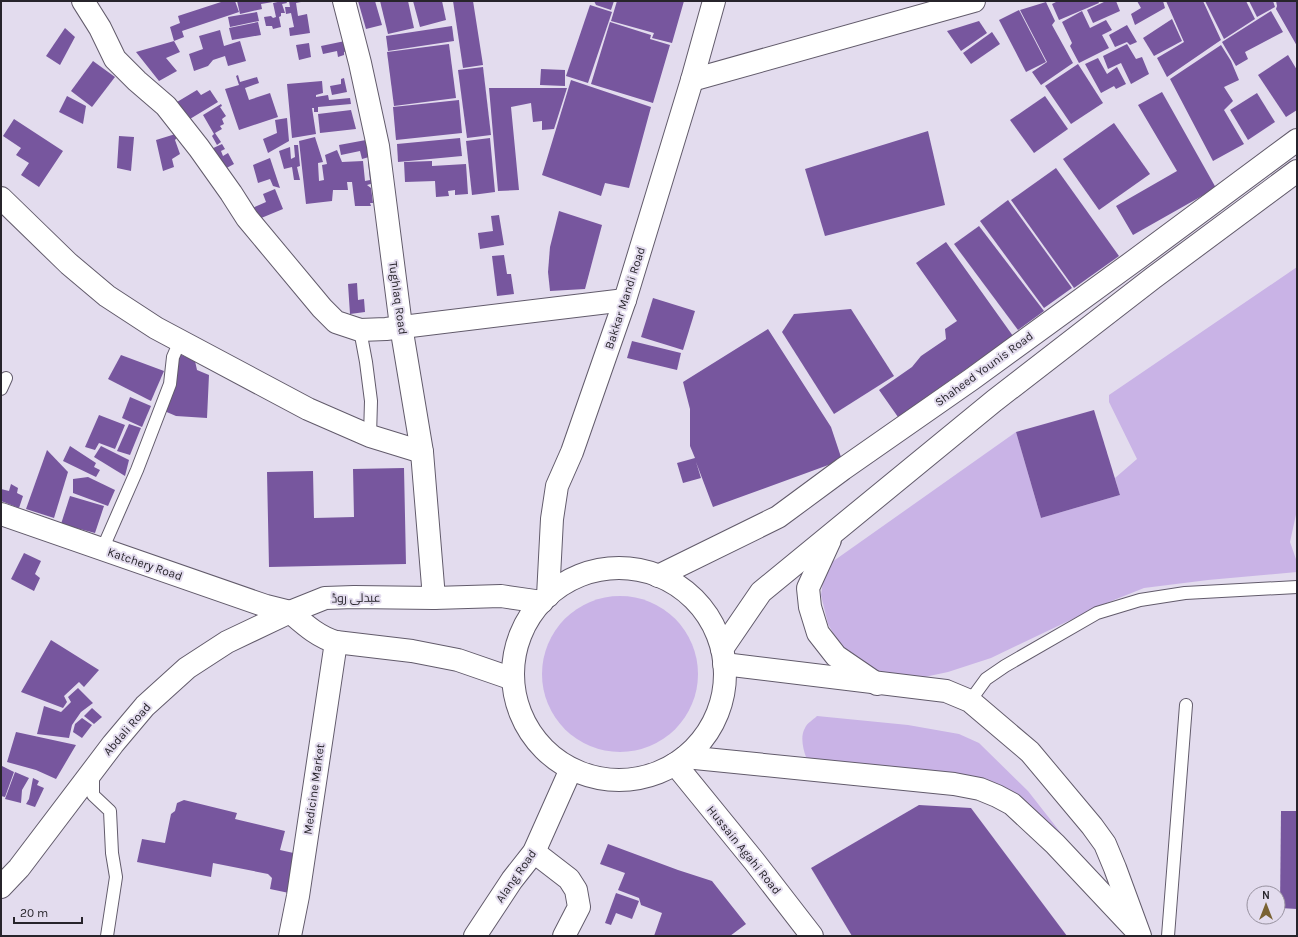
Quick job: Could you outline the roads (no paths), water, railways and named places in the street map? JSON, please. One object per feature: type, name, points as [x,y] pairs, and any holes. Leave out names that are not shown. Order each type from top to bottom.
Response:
[{"type":"main road","points":[[83,1],[100,28],[115,59],[137,81],[166,106],[199,148],[247,218],[286,266],[336,322],[360,330],[386,329],[625,300]]},
{"type":"main road","name":"Tughlaq Road","points":[[344,1],[360,63],[378,146],[401,326],[422,452],[434,598]]},
{"type":"main road","name":"Bakkar Mandi Road","points":[[545,599],[552,519],[557,486],[572,452],[625,300],[692,80],[714,1]]},
{"type":"main road","points":[[692,80],[974,1]]},
{"type":"main road","name":"Shaheed Younis Road","points":[[658,576],[778,517],[1113,277],[1297,140]]},
{"type":"main road","points":[[723,656],[761,592],[994,401],[1147,283],[1297,171]]},
{"type":"main road","points":[[1,198],[69,264],[108,296],[156,328],[308,409],[370,436],[422,452]]},
{"type":"main road","name":"Katchery Road","points":[[1,514],[266,606],[290,612]]},
{"type":"main road","points":[[832,535],[808,588],[810,608],[818,633],[836,656],[877,684]]},
{"type":"main road","points":[[626,569],[658,576],[676,585],[692,598],[705,613],[715,630],[723,656],[724,687],[722,698],[717,715],[702,740],[680,761],[655,774],[634,779],[612,780],[591,776],[571,768],[550,755],[529,732],[515,697],[513,679],[514,658],[519,638],[528,619],[545,599],[564,584],[581,576],[600,571],[626,569]]},
{"type":"main road","name":"عبدلی روڈ","points":[[290,612],[325,598],[434,598],[501,596],[545,599]]},
{"type":"main road","points":[[290,612],[313,631],[326,639],[336,642],[412,652],[458,660],[513,679]]},
{"type":"main road","name":"Abdali Road","points":[[1,887],[19,868],[113,744],[145,706],[187,668],[227,642],[290,612]]},
{"type":"main road","name":"Medicine Market","points":[[290,936],[298,896],[336,642]]},
{"type":"main road","points":[[723,656],[877,684],[946,691],[970,701],[1030,752],[1105,844],[1116,868],[1138,933]]},
{"type":"main road","points":[[680,761],[954,784],[980,789],[1012,804],[1055,844],[1138,933]]},
{"type":"main road","name":"Hussain Agahi Road","points":[[680,761],[812,936]]},
{"type":"main road","name":"Alang Road","points":[[475,936],[512,880],[534,852],[571,768]]},
{"type":"main road","points":[[534,852],[569,879],[576,890],[579,907],[564,936]]},
{"type":"lane","points":[[360,330],[371,400],[370,436]]},
{"type":"lane","points":[[102,550],[170,384],[173,357],[180,341]]},
{"type":"lane","points":[[1,389],[6,378]]},
{"type":"lane","points":[[970,701],[986,679],[999,670],[1098,614],[1140,600],[1185,593],[1297,587]]},
{"type":"lane","points":[[1168,936],[1186,705]]},
{"type":"lane","points":[[93,770],[93,795],[110,811],[112,853],[116,877],[107,936]]}]
